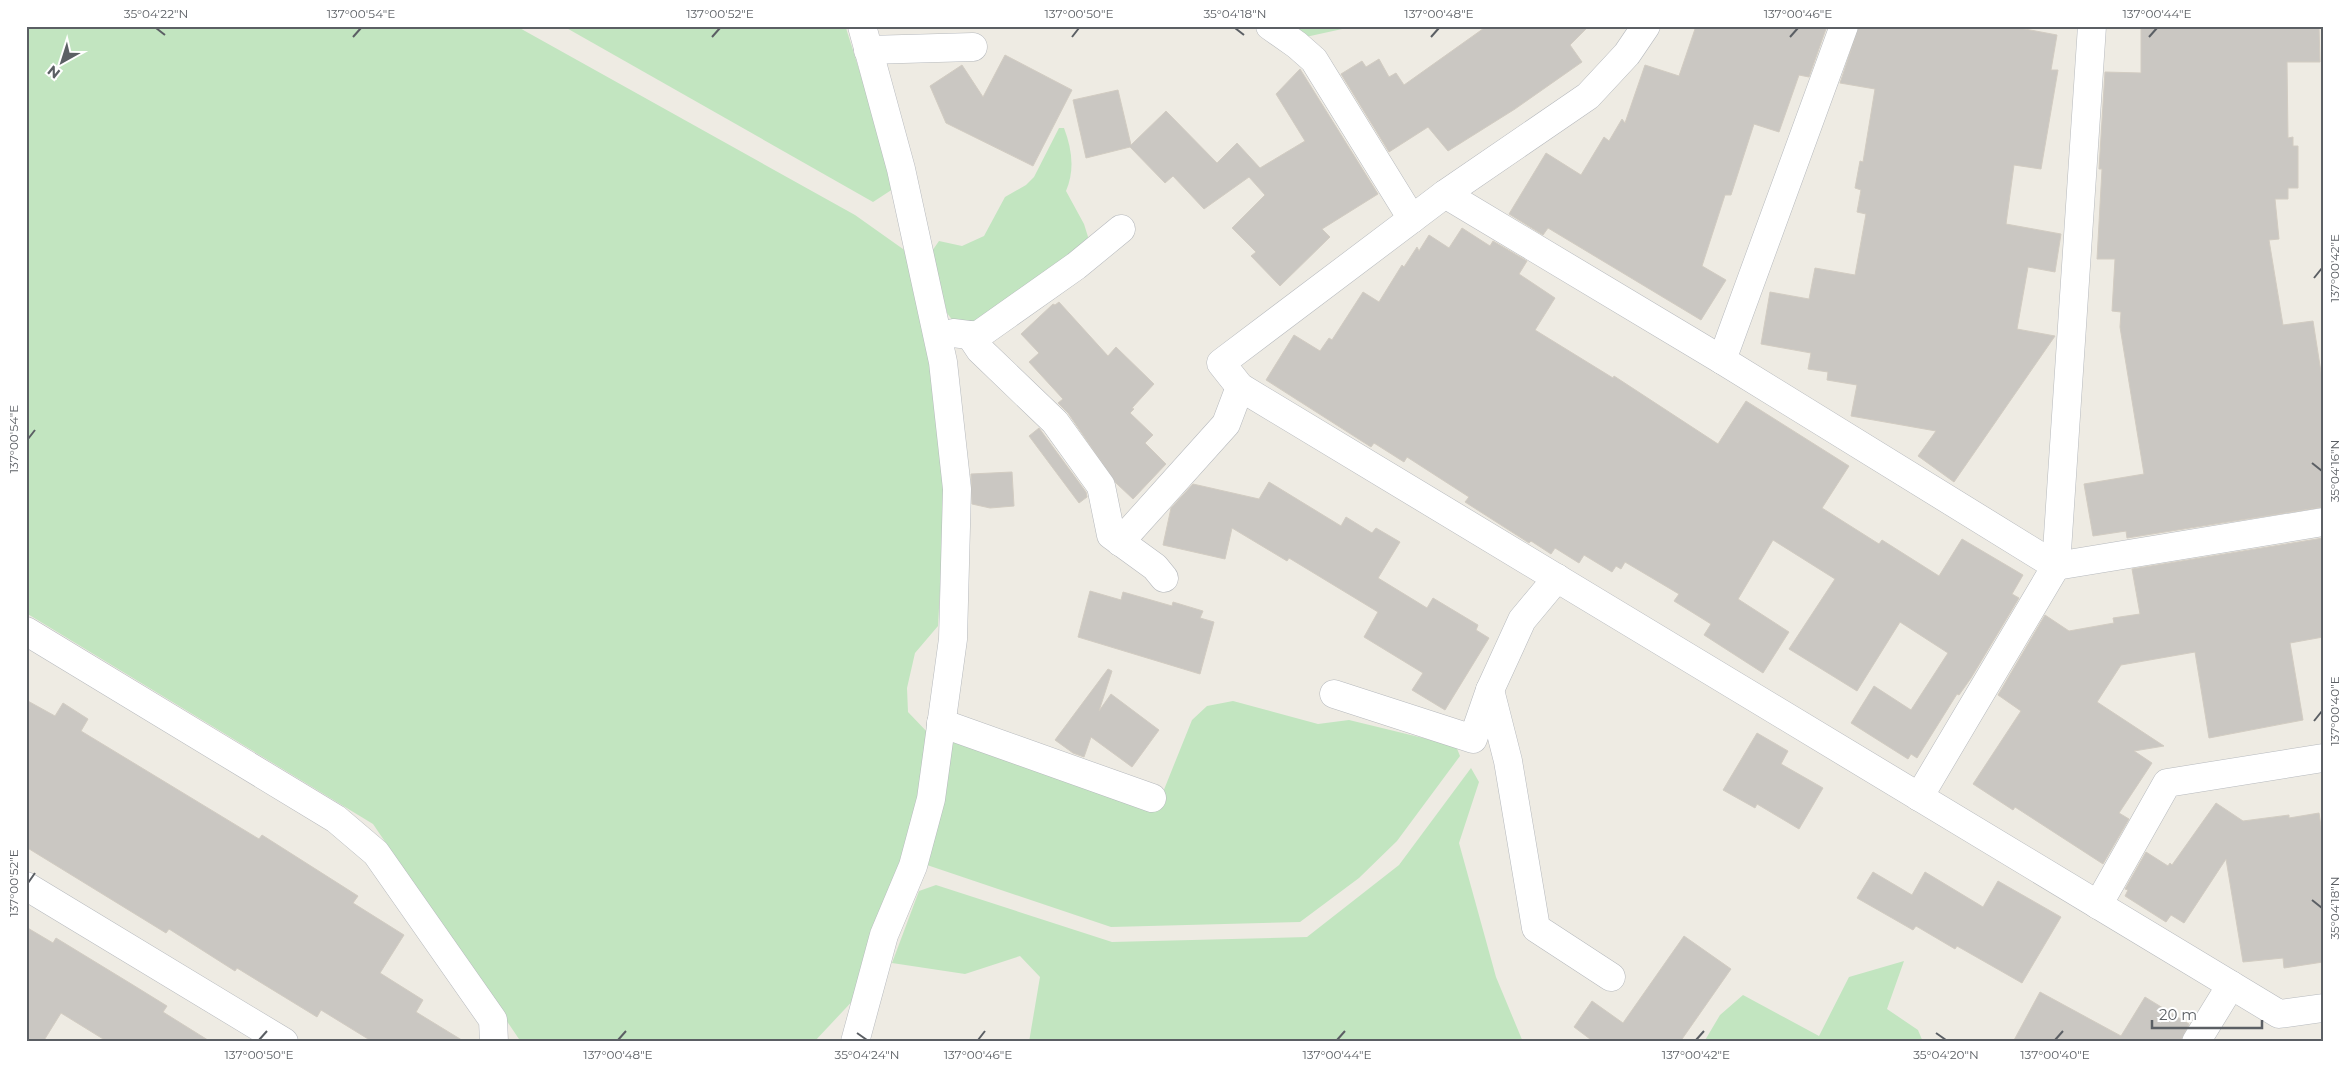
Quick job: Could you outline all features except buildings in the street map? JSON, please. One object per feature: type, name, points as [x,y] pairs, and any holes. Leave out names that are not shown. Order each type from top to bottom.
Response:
[{"type":"street","points":[[1270,26],[1314,60],[1412,219]]},
{"type":"street","points":[[1646,26],[1628,54],[1588,96],[1445,194],[1221,363],[1240,387],[2279,1014],[2323,1008]]},
{"type":"street","points":[[1722,360],[1844,26]]},
{"type":"street","points":[[1919,797],[2056,566],[2092,26]]},
{"type":"street","points":[[855,1042],[884,935],[914,866],[931,799],[953,639],[957,489],[943,362],[934,330],[915,232],[865,38],[973,47]]},
{"type":"street","points":[[1445,194],[1722,360],[2056,566],[2323,522]]},
{"type":"street","points":[[934,330],[977,336],[1076,266],[1121,229]]},
{"type":"street","points":[[970,335],[980,350],[1055,422],[1101,486],[1110,535],[1155,567],[1164,578]]},
{"type":"street","points":[[1120,542],[1226,424],[1240,387]]},
{"type":"street","points":[[1334,694],[1473,739],[1490,690],[1522,620],[1557,578]]},
{"type":"street","points":[[26,631],[336,819],[376,853],[493,1020],[494,1042]]},
{"type":"street","points":[[1490,690],[1508,762],[1536,928],[1611,977]]},
{"type":"street","points":[[941,723],[1152,798]]},
{"type":"street","points":[[2098,905],[2167,784],[2323,758]]},
{"type":"street","points":[[26,886],[284,1042]]},
{"type":"street","points":[[2196,1042],[2231,985]]},
{"type":"green space","points":[[26,26],[516,26],[855,215],[910,254],[932,364],[942,450],[944,519],[938,626],[915,653],[907,688],[908,712],[930,735],[921,793],[859,994],[814,1042],[521,1042],[373,824],[26,613]]},
{"type":"green space","points":[[563,26],[846,28],[896,187],[873,202]]},
{"type":"green space","points":[[1284,26],[1356,26],[1301,38]]},
{"type":"green space","points":[[1059,128],[1064,128],[1071,152],[1071,175],[1066,191],[1084,224],[1089,240],[980,324],[953,321],[947,313],[932,251],[939,241],[962,246],[984,236],[1005,197],[1026,185],[1034,177]]},
{"type":"green space","points":[[1233,701],[1318,724],[1349,720],[1456,746],[1460,756],[1397,841],[1359,878],[1300,922],[1111,927],[927,865],[954,737],[1155,812],[1192,720],[1207,706]]},
{"type":"green space","points":[[1471,768],[1479,782],[1459,843],[1496,977],[1523,1042],[1029,1042],[1040,977],[1020,956],[965,974],[892,963],[919,891],[936,885],[1112,942],[1307,937],[1399,865]]},
{"type":"green space","points":[[1904,961],[1887,1009],[1918,1030],[1923,1042],[1704,1042],[1720,1015],[1743,995],[1819,1036],[1849,977]]}]
